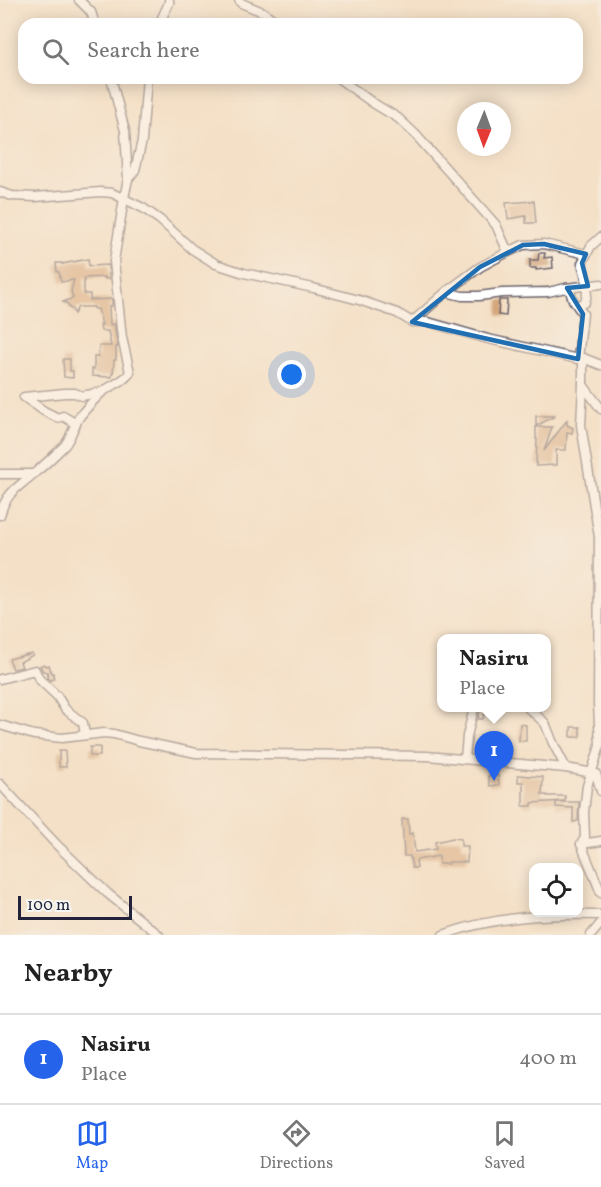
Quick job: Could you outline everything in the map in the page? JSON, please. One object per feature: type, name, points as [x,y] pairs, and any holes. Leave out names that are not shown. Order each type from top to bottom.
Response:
[{"type":"street","points":[[79,0],[91,12],[93,18]]},
{"type":"street","points":[[162,18],[169,0]]},
{"type":"street","points":[[239,0],[272,18]]},
{"type":"street","points":[[0,515],[11,492],[65,445],[88,406],[102,392],[128,376],[130,372],[122,338],[114,261],[128,179],[125,131],[113,84]]},
{"type":"street","points":[[128,179],[135,170],[142,141],[147,84]]},
{"type":"street","points":[[346,84],[398,118],[415,134],[496,225],[508,252]]},
{"type":"street","points":[[0,192],[12,196],[35,197],[112,193],[143,208],[160,220],[186,245],[216,264],[236,271],[358,300],[397,313],[412,322],[428,322],[488,339],[601,365]]},
{"type":"street","points":[[578,306],[586,300],[588,286],[582,263],[596,240],[601,237]]},
{"type":"street","points":[[412,322],[446,292],[480,267],[523,245],[544,243],[586,254]]},
{"type":"street","points":[[446,292],[462,296],[480,296],[548,292],[601,284]]},
{"type":"street","points":[[566,288],[570,291],[584,317],[580,359],[584,385],[581,425],[599,537],[600,746],[587,786],[584,812],[585,838],[581,844]]},
{"type":"street","points":[[584,385],[601,409]]},
{"type":"street","points":[[76,424],[63,416],[58,418],[44,411],[24,398],[65,393],[82,396],[102,392]]},
{"type":"street","points":[[0,474],[34,474]]},
{"type":"street","points":[[0,679],[35,670],[39,679],[57,696],[65,709],[83,723],[85,735]]},
{"type":"street","points":[[465,759],[467,736],[473,712]]},
{"type":"street","points":[[533,712],[545,723],[566,768]]},
{"type":"street","points":[[0,725],[43,736],[62,738],[114,734],[196,753],[427,756],[566,768],[596,774],[601,791]]},
{"type":"street","points":[[0,784],[107,893],[159,935]]},
{"type":"street","points":[[581,844],[601,841]]},
{"type":"street","points":[[581,844],[601,893]]},
{"type":"street","points":[[443,935],[464,932],[486,923],[530,917],[560,914],[601,915]]},
{"type":"street","points":[[591,935],[601,923]]},
{"type":"highlighted area","points":[[544,244],[586,254],[582,263],[588,286],[567,288],[583,314],[578,359],[412,322],[480,267],[523,245]]},
{"type":"building","points":[[534,201],[536,223],[526,223],[526,216],[508,219],[506,203]]},
{"type":"building","points":[[539,253],[545,253],[544,258],[552,257],[553,268],[536,270],[536,268],[530,268],[530,260],[538,260]]},
{"type":"building","points":[[88,259],[89,266],[108,265],[109,279],[105,277],[84,278],[84,294],[90,294],[90,300],[112,299],[112,306],[109,306],[110,325],[114,324],[118,347],[116,347],[112,377],[92,376],[94,357],[98,357],[99,346],[111,346],[108,331],[101,331],[100,325],[102,325],[98,309],[78,307],[74,314],[68,304],[63,302],[73,298],[71,291],[74,280],[61,282],[56,263]]},
{"type":"building","points":[[499,300],[507,300],[506,316],[498,315]]},
{"type":"building","points":[[63,359],[70,359],[70,371],[73,371],[73,378],[64,377]]},
{"type":"building","points":[[536,416],[555,416],[536,426]]},
{"type":"building","points":[[567,420],[567,425],[573,428],[572,433],[567,432],[566,450],[556,450],[556,465],[536,466],[536,427],[552,427],[544,451]]},
{"type":"building","points":[[32,653],[33,655],[20,662],[22,667],[13,669],[9,659]]},
{"type":"building","points":[[49,665],[54,674],[52,673],[54,678],[52,680],[47,678],[48,672],[43,671],[40,666]]},
{"type":"building","points":[[480,712],[492,712],[492,714],[484,714],[483,719],[478,719]]},
{"type":"building","points":[[520,724],[526,725],[526,741],[519,741]]},
{"type":"building","points":[[571,727],[580,727],[580,737],[571,737]]},
{"type":"building","points":[[90,747],[100,747],[100,756],[90,756]]},
{"type":"building","points":[[59,751],[65,751],[66,767],[59,767]]},
{"type":"building","points":[[498,775],[499,785],[490,786],[488,776]]},
{"type":"building","points":[[518,775],[543,777],[542,795],[565,796],[565,801],[532,803],[532,806],[523,806],[523,782],[518,782]]},
{"type":"building","points":[[556,802],[579,802],[578,821],[573,822],[573,808],[556,807]]},
{"type":"building","points":[[402,819],[408,819],[409,834],[413,833],[415,852],[436,849],[435,842],[453,838],[461,839],[461,846],[468,846],[467,862],[439,864],[439,856],[416,860],[417,868],[412,868],[410,856],[404,856]]},
{"type":"place","name":"Nasiru","points":[[494,781]]}]
